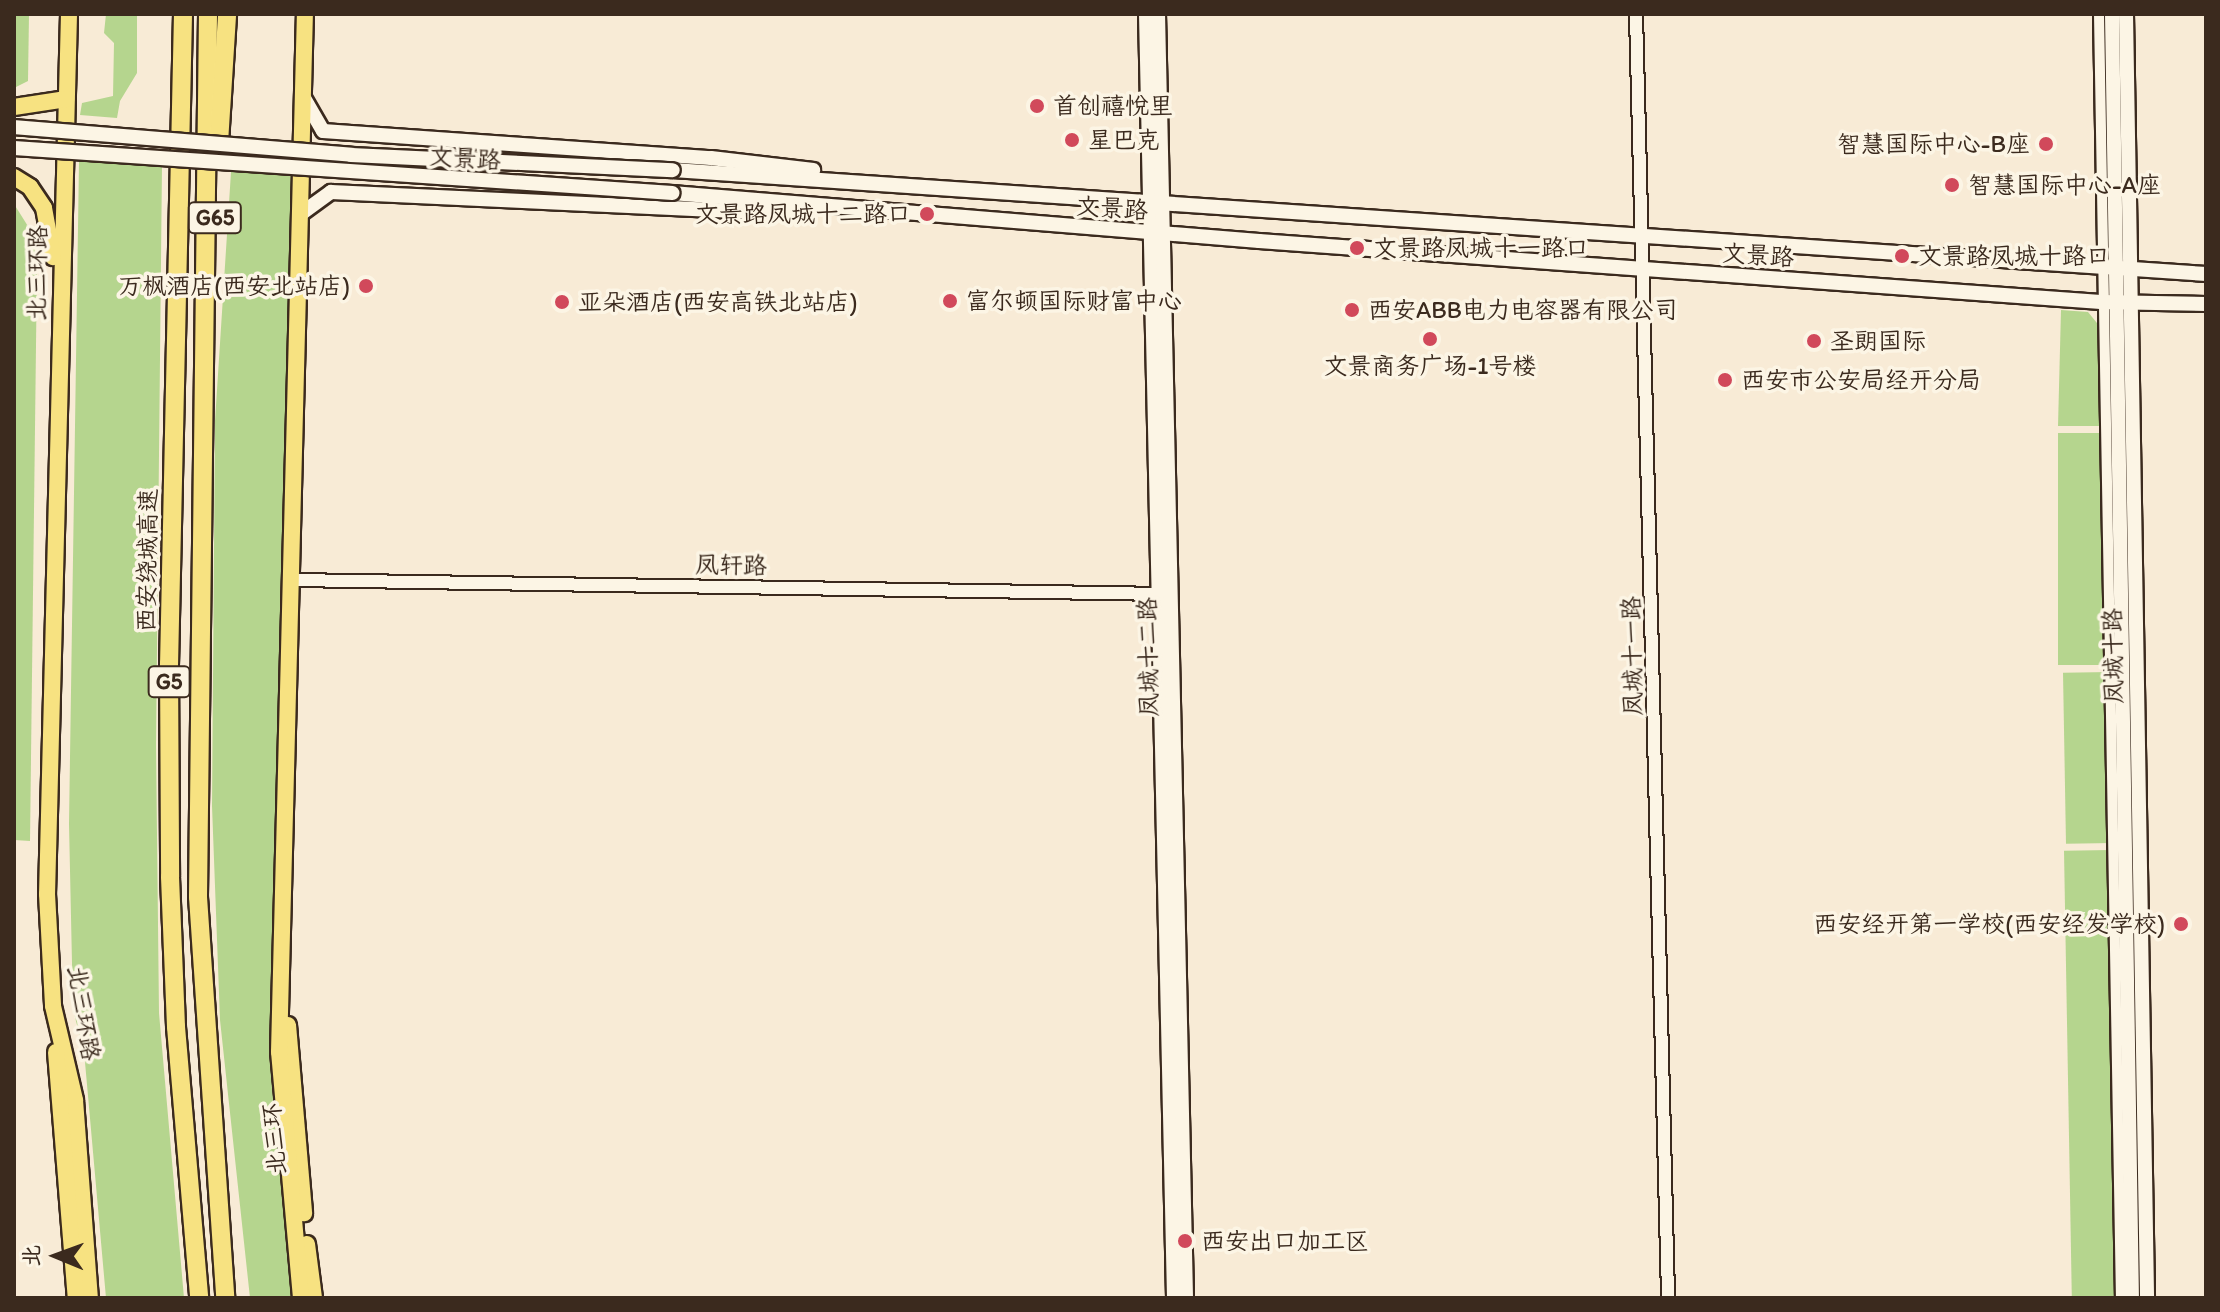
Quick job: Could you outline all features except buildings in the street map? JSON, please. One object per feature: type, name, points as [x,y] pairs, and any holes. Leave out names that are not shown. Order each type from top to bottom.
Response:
[{"type":"highway","name":"北三环路","points":[[69,14],[47,894],[53,1006],[75,1100],[90,1298]]},
{"type":"highway","name":"西安绕城高速","points":[[182,14],[169,664],[170,877],[176,1027],[199,1298]]},
{"type":"highway","name":"G5","points":[[208,14],[198,897],[225,1298]]},
{"type":"highway","name":"G65","points":[[203,421],[227,14]]},
{"type":"highway","points":[[301,1298],[279,1052],[305,14]]},
{"type":"highway","points":[[14,107],[66,99]]},
{"type":"highway","points":[[14,177],[30,187],[44,208],[60,295]]},
{"type":"highway","name":"北三环","points":[[282,976],[314,1298]]},
{"type":"highway","points":[[53,1006],[76,1298]]},
{"type":"highway","points":[[219,1196],[236,1298]]},
{"type":"main road","name":"凤城十二路","points":[[1146,14],[1158,233],[1174,1298]]},
{"type":"main road","name":"凤城十二路","points":[[1156,203],[1158,14]]},
{"type":"main road","name":"凤城十路","points":[[2112,14],[2132,1298]]},
{"type":"main road","name":"凤城十路","points":[[2126,14],[2147,1298]]},
{"type":"main road","points":[[304,98],[323,131],[711,158],[856,179]]},
{"type":"main road","name":"文景路","points":[[14,127],[351,155],[856,179],[1642,238],[2100,270],[2206,274]]},
{"type":"main road","name":"文景路","points":[[14,148],[672,193],[1158,233],[2101,302],[2133,299],[2206,304]]},
{"type":"main road","points":[[302,213],[331,192],[773,213],[838,206]]},
{"type":"main road","name":"凤城十二路","points":[[1164,594],[1186,1298]]},
{"type":"street","name":"凤城十一路","points":[[1636,14],[1668,1298]]},
{"type":"street","points":[[2099,14],[2100,270],[2121,1298]]},
{"type":"street","name":"凤轩路","points":[[293,580],[1164,594]]},
{"type":"green space","points":[[14,14],[29,14],[28,81],[14,88]]},
{"type":"green space","points":[[106,14],[137,14],[137,73],[120,101],[117,118],[80,115],[82,103],[113,96],[114,43],[104,33]]},
{"type":"green space","points":[[79,161],[162,165],[156,745],[159,1013],[184,1298],[106,1298],[84,1051],[73,1010],[69,824]]},
{"type":"green space","points":[[231,172],[294,175],[283,919],[302,1298],[250,1298],[220,1020],[212,806],[215,421]]},
{"type":"green space","points":[[14,204],[31,231],[37,263],[30,841],[14,840]]},
{"type":"green space","points":[[2061,310],[2088,312],[2101,328],[2106,426],[2058,426]]},
{"type":"green space","points":[[2058,433],[2106,433],[2106,665],[2058,665]]},
{"type":"green space","points":[[2110,672],[2113,843],[2066,844],[2063,673]]},
{"type":"green space","points":[[2111,850],[2119,1298],[2072,1298],[2064,851]]},
{"type":"place","name":"首创禧悦里","points":[[1037,106]]},
{"type":"place","name":"星巴克","points":[[1072,140]]},
{"type":"place","name":"智慧国际中心-B座","points":[[2046,144]]},
{"type":"place","name":"智慧国际中心-A座","points":[[1952,185]]},
{"type":"place","name":"文景路凤城十二路口","points":[[927,214]]},
{"type":"place","name":"文景路凤城十一路口","points":[[1357,248]]},
{"type":"place","name":"文景路凤城十路口","points":[[1902,256]]},
{"type":"place","name":"万枫酒店(西安北站店)","points":[[366,286]]},
{"type":"place","name":"富尔顿国际财富中心","points":[[950,301]]},
{"type":"place","name":"亚朵酒店(西安高铁北站店)","points":[[562,302]]},
{"type":"place","name":"西安ABB电力电容器有限公司","points":[[1352,310]]},
{"type":"place","name":"文景商务广场-1号楼","points":[[1430,339]]},
{"type":"place","name":"圣朗国际","points":[[1814,341]]},
{"type":"place","name":"西安市公安局经开分局","points":[[1725,380]]},
{"type":"place","name":"西安经开第一学校(西安经发学校)","points":[[2181,924]]},
{"type":"place","name":"西安出口加工区","points":[[1185,1241]]}]
